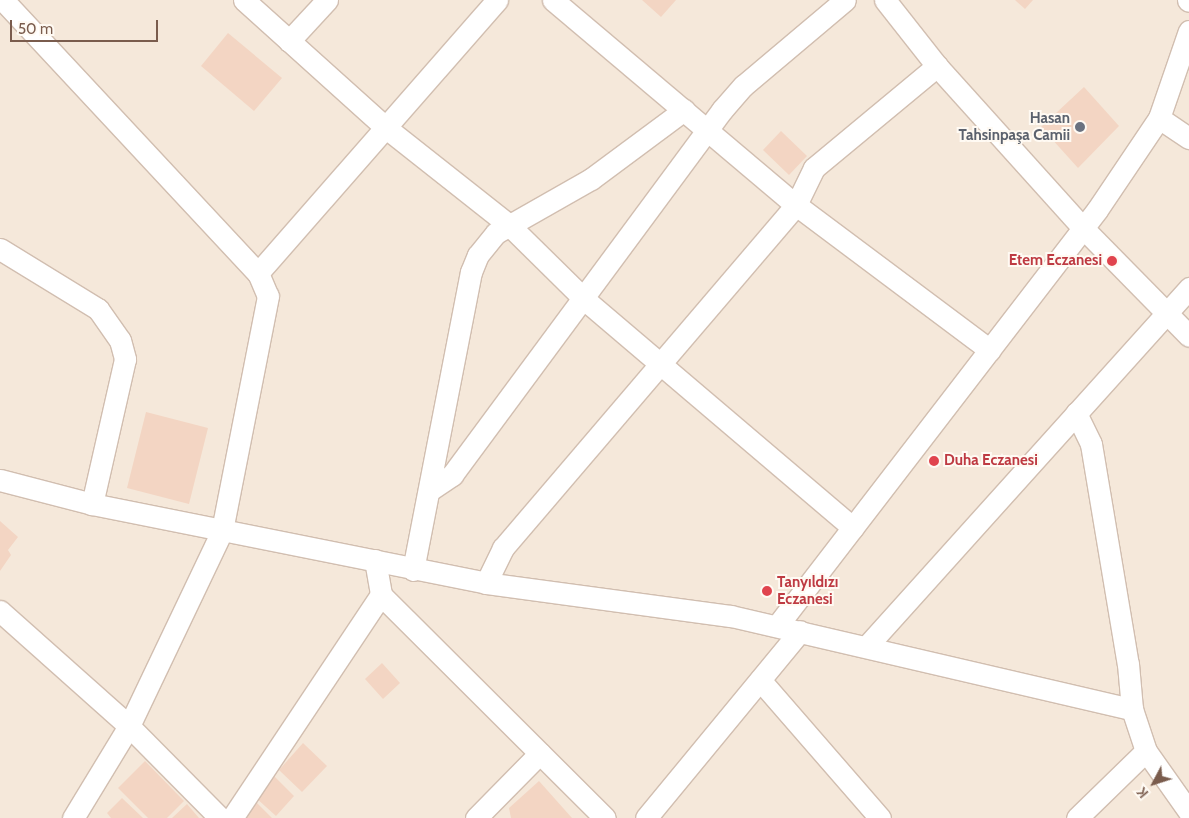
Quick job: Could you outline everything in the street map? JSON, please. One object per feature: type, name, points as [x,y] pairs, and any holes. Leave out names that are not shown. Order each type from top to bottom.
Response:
[{"type":"street","points":[[3,0],[258,273],[266,285],[268,307],[222,532],[129,726],[73,818]]},
{"type":"street","points":[[244,0],[384,127],[509,225],[584,299],[662,363],[853,528]]},
{"type":"street","points":[[289,41],[327,0]]},
{"type":"street","points":[[258,273],[384,127],[498,0]]},
{"type":"street","points":[[553,0],[796,205],[990,350]]},
{"type":"street","points":[[430,490],[452,475],[584,299],[707,130],[743,86],[844,0]]},
{"type":"street","points":[[885,0],[937,66],[1083,228],[1189,336]]},
{"type":"street","points":[[777,626],[1083,228],[1159,118],[1189,32]]},
{"type":"street","points":[[486,583],[503,548],[796,205],[806,180],[824,157],[937,66]]},
{"type":"street","points":[[413,570],[471,272],[485,244],[509,225],[554,202],[591,179],[684,110]]},
{"type":"street","points":[[1159,118],[1189,138]]},
{"type":"street","points":[[0,249],[98,309],[120,340],[125,359],[92,504]]},
{"type":"street","points":[[867,646],[1189,288]]},
{"type":"street","points":[[1076,413],[1091,444],[1128,664],[1132,709],[1146,751],[1189,812]]},
{"type":"street","points":[[0,480],[92,504],[222,532],[375,560],[413,570],[486,583],[731,616],[867,646],[1132,709]]},
{"type":"street","points":[[375,560],[381,595],[605,818]]},
{"type":"street","points":[[232,818],[381,595]]},
{"type":"street","points":[[0,611],[129,726],[220,818]]},
{"type":"street","points":[[646,818],[800,632]]},
{"type":"street","points":[[760,680],[880,818]]},
{"type":"street","points":[[1077,818],[1146,751]]},
{"type":"street","points":[[476,818],[540,753]]},
{"type":"shaded area","points":[[0,0],[1189,0],[1189,818],[0,818]]},
{"type":"building","points":[[642,0],[676,0],[661,17]]},
{"type":"building","points":[[1015,0],[1033,0],[1025,9]]},
{"type":"building","points":[[228,33],[282,78],[254,111],[201,66]]},
{"type":"building","name":"Hasan Tahsinpaşa Camii","points":[[1084,87],[1119,126],[1078,168],[1041,127]]},
{"type":"building","points":[[781,131],[807,156],[789,175],[763,150]]},
{"type":"building","points":[[146,412],[208,428],[189,504],[127,488]]},
{"type":"building","points":[[0,521],[18,537],[8,550],[11,555],[0,571]]},
{"type":"building","points":[[382,663],[400,683],[383,699],[365,679]]},
{"type":"building","points":[[303,743],[327,766],[302,792],[279,770]]},
{"type":"building","points":[[145,761],[184,801],[167,818],[148,818],[118,788]]},
{"type":"building","points":[[274,776],[294,796],[276,816],[255,797]]},
{"type":"building","points":[[539,781],[572,818],[511,818],[509,808]]},
{"type":"building","points":[[122,798],[143,818],[111,818],[107,813]]},
{"type":"building","points":[[254,800],[272,818],[237,818]]},
{"type":"building","points":[[187,804],[199,818],[172,818]]},
{"type":"place","name":"Hasan Tahsinpaşa Camii","points":[[1080,127]]},
{"type":"place","name":"Etem Eczanesi","points":[[1112,261]]},
{"type":"place","name":"Duha Eczanesi","points":[[934,461]]},
{"type":"place","name":"Tanyıldızı Eczanesi","points":[[767,591]]}]
